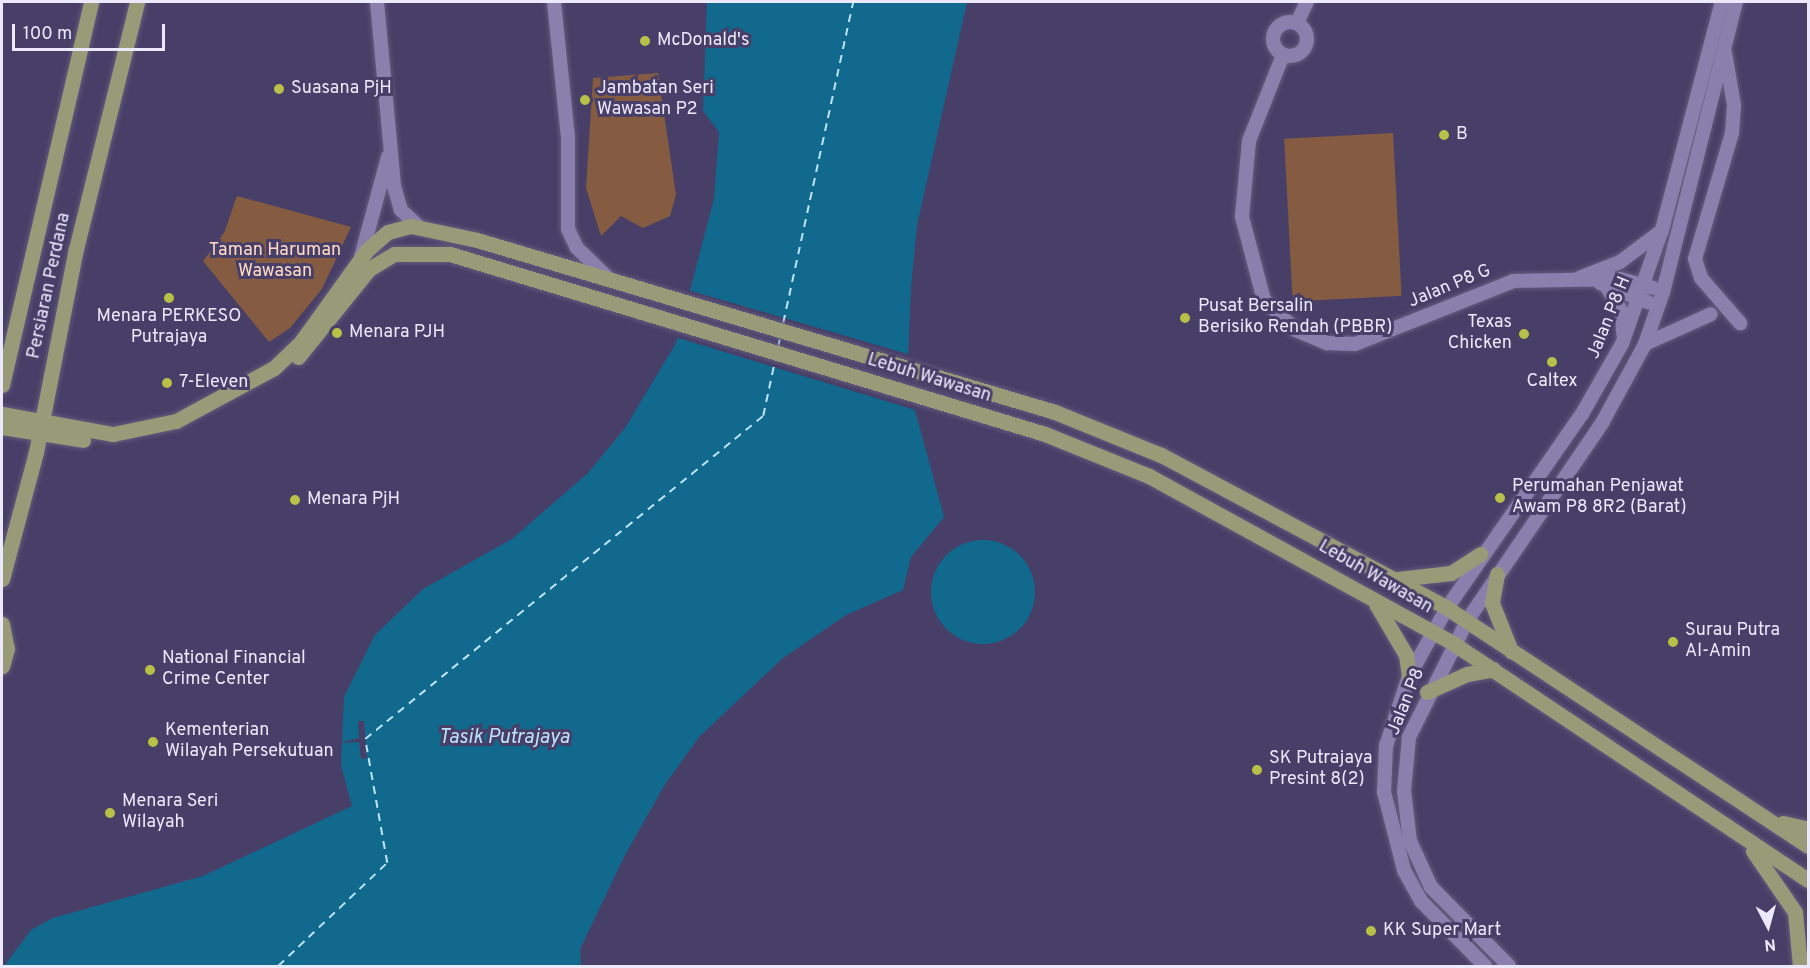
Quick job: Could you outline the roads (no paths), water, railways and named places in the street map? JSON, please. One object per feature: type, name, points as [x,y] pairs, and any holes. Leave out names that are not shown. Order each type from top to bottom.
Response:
[{"type":"main road","name":"Persiaran Perdana","points":[[2,385],[92,2]]},
{"type":"main road","name":"Persiaran Perdana","points":[[2,579],[40,430],[76,249],[137,2]]},
{"type":"main road","points":[[419,227],[450,254]]},
{"type":"main road","name":"Lebuh Wawasan","points":[[2,427],[113,434],[176,421],[268,378],[301,342],[362,257],[395,228],[419,227],[611,279],[1055,412],[1161,455],[1447,608],[1726,796],[1809,846]]},
{"type":"main road","name":"Lebuh Wawasan","points":[[40,430],[119,441],[178,429],[268,378],[312,345],[369,269],[394,254],[450,254],[1045,435],[1149,476],[1454,644],[1494,669],[1748,844],[1809,880]]},
{"type":"main road","points":[[47,395],[52,415],[78,431]]},
{"type":"main road","points":[[2,414],[40,430]]},
{"type":"main road","points":[[1395,579],[1451,573],[1480,554]]},
{"type":"main road","points":[[1497,574],[1492,603],[1511,653]]},
{"type":"main road","points":[[1372,600],[1402,647],[1409,676]]},
{"type":"main road","points":[[2,624],[7,650],[2,666]]},
{"type":"main road","points":[[1427,692],[1467,674],[1494,669]]},
{"type":"main road","points":[[1726,796],[1809,829]]},
{"type":"main road","points":[[1748,844],[1795,912],[1800,966]]},
{"type":"street","points":[[377,2],[398,204],[419,227]]},
{"type":"street","points":[[554,2],[568,138],[568,229],[578,248],[611,279]]},
{"type":"street","points":[[1297,23],[1307,2]]},
{"type":"street","points":[[1714,2],[1732,133],[1695,259],[1701,278],[1740,323]]},
{"type":"street","name":"Jalan P8 H","points":[[1497,574],[1602,423],[1645,344],[1664,292],[1718,38],[1722,2]]},
{"type":"street","name":"Jalan P8 H","points":[[1447,608],[1480,554],[1582,414],[1622,344],[1662,230],[1718,38],[1736,2]]},
{"type":"street","points":[[1284,22],[1297,23],[1307,33],[1306,46],[1299,54],[1283,55],[1274,45],[1274,32],[1284,22]]},
{"type":"street","name":"Jalan P8 G","points":[[1283,55],[1250,141],[1242,217],[1264,300],[1296,330],[1327,343],[1355,344],[1485,289],[1513,281],[1577,279],[1642,292],[1664,292]]},
{"type":"street","points":[[362,257],[392,138]]},
{"type":"street","points":[[1577,279],[1620,262],[1662,230]]},
{"type":"street","points":[[1604,286],[1622,312],[1622,344]]},
{"type":"street","name":"Jalan P8 G","points":[[1642,292],[1659,305]]},
{"type":"street","points":[[1645,344],[1711,314]]},
{"type":"street","name":"Jalan P8","points":[[1497,574],[1467,621],[1427,692],[1409,736],[1404,790],[1410,841],[1431,887],[1509,966]]},
{"type":"street","name":"Jalan P8","points":[[1447,608],[1409,676],[1386,746],[1384,792],[1392,833],[1421,901],[1485,966]]},
{"type":"water","name":"Tasik Putrajaya","points":[[707,2],[967,2],[917,225],[911,287],[907,381],[944,517],[911,557],[903,590],[846,615],[783,658],[699,737],[664,786],[625,855],[580,949],[581,966],[4,966],[31,930],[53,918],[203,876],[352,806],[341,765],[344,697],[375,635],[423,589],[512,539],[588,473],[625,428],[676,343],[714,199],[719,132],[703,111]]},
{"type":"water","points":[[983,540],[1003,544],[1020,555],[1031,572],[1035,592],[1031,612],[1020,629],[1003,640],[983,644],[963,640],[946,629],[935,612],[931,592],[935,572],[946,555],[963,544]]},
{"type":"place","name":"McDonald's","points":[[645,41]]},
{"type":"place","name":"Suasana PjH","points":[[279,89]]},
{"type":"place","name":"Jambatan Seri Wawasan P2","points":[[585,100]]},
{"type":"place","name":"B","points":[[1444,135]]},
{"type":"place","name":"Menara PERKESO Putrajaya","points":[[169,298]]},
{"type":"place","name":"Pusat Bersalin Berisiko Rendah (PBBR)","points":[[1185,318]]},
{"type":"place","name":"Menara PJH","points":[[337,333]]},
{"type":"place","name":"Texas Chicken","points":[[1524,334]]},
{"type":"place","name":"Caltex","points":[[1552,362]]},
{"type":"place","name":"7-Eleven","points":[[167,383]]},
{"type":"place","name":"Perumahan Penjawat Awam P8 8R2 (Barat)","points":[[1500,498]]},
{"type":"place","name":"Menara PjH","points":[[295,500]]},
{"type":"place","name":"Surau Putra Al-Amin","points":[[1673,642]]},
{"type":"place","name":"National Financial Crime Center","points":[[150,670]]},
{"type":"place","name":"Kementerian Wilayah Persekutuan","points":[[153,742]]},
{"type":"place","name":"SK Putrajaya Presint 8(2)","points":[[1257,770]]},
{"type":"place","name":"Menara Seri Wilayah","points":[[110,813]]},
{"type":"place","name":"KK Super Mart","points":[[1371,931]]},
{"type":"park label","name":"Taman Haruman Wawasan","points":[[275,262]]}]
